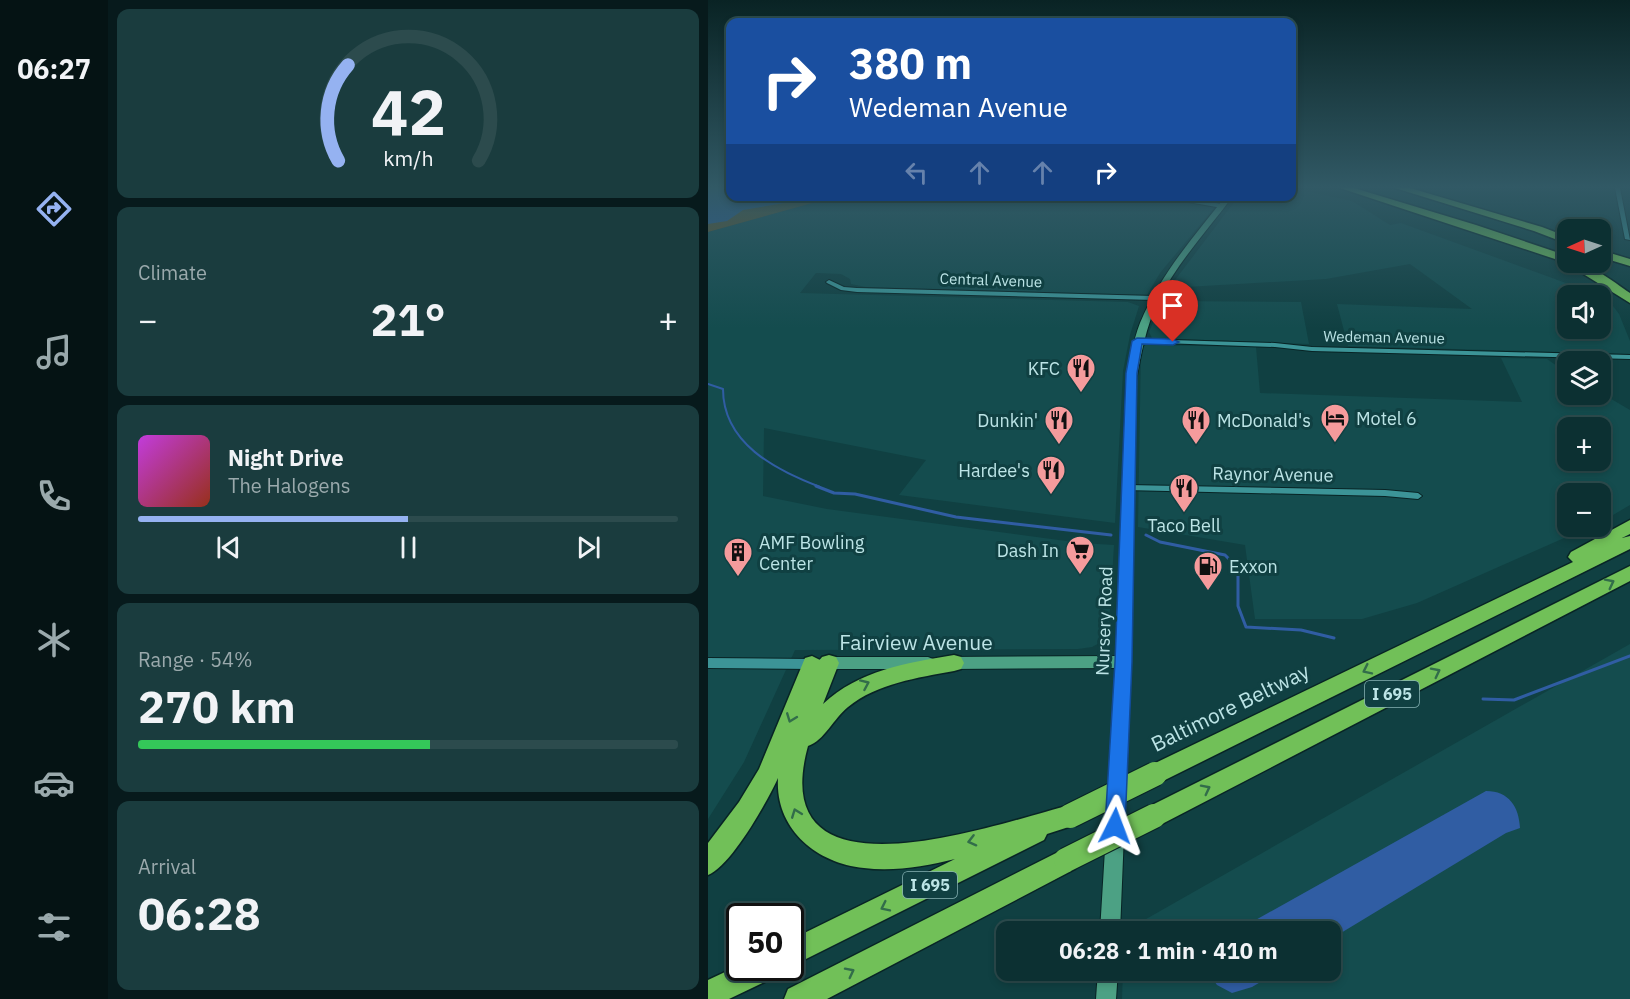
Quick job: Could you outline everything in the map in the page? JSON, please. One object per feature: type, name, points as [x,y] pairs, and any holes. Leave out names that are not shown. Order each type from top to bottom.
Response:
[{"type":"highway","points":[[1493,235],[1557,257]]},
{"type":"highway","points":[[1611,254],[1630,259]]},
{"type":"highway","points":[[1611,255],[1630,263]]},
{"type":"highway","points":[[1589,273],[1630,299]]},
{"type":"highway","points":[[1602,273],[1630,284]]},
{"type":"highway","points":[[1495,608],[1630,526]]},
{"type":"highway","name":"Baltimore Beltway","points":[[804,947],[1630,542]]},
{"type":"highway","name":"I 695","points":[[798,999],[1630,573]]},
{"type":"highway","points":[[820,663],[795,754],[789,790],[794,810],[802,827],[821,843],[845,852],[876,857],[910,854],[950,847],[1070,816]]},
{"type":"highway","points":[[708,863],[737,827],[760,791],[820,663]]},
{"type":"highway","points":[[795,754],[820,719],[849,692],[870,681],[954,663]]},
{"type":"highway","points":[[708,995],[737,981]]},
{"type":"main road","name":"Nursery Road","points":[[1111,921],[1124,662],[1131,381],[1137,341],[1154,298],[1168,274],[1199,235]]},
{"type":"main road","name":"Fairview Avenue","points":[[820,663],[1124,662]]},
{"type":"main road","points":[[1106,999],[1107,981]]},
{"type":"street","points":[[1627,235],[1628,239]]},
{"type":"street","name":"Central Avenue","points":[[829,282],[843,289],[857,290],[1154,298]]},
{"type":"street","name":"Wedeman Avenue","points":[[1137,341],[1275,345],[1312,349],[1630,357]]},
{"type":"street","name":"Raynor Avenue","points":[[1128,488],[1385,493],[1418,496]]},
{"type":"street","name":"Fairview Avenue","points":[[708,663],[820,663]]},
{"type":"shaded area","points":[[708,235],[1192,235],[1160,273],[1147,295],[866,287],[851,284],[850,279],[841,274],[816,273],[800,293],[1128,302],[1139,306],[1130,335],[1123,371],[1115,523],[899,495],[926,460],[764,428],[763,496],[827,509],[1081,543],[1114,545],[1109,626],[1101,642],[1092,647],[1078,649],[795,650],[744,762],[708,819]]},
{"type":"shaded area","points":[[1209,235],[1433,235],[1572,285],[1557,285],[1557,339],[1611,339],[1611,303],[1619,314],[1630,341],[1630,354],[1611,353],[1611,351],[1557,352],[1348,346],[1337,304],[1472,309],[1410,264],[1326,279],[1169,288]]},
{"type":"shaded area","points":[[1162,301],[1301,302],[1309,344],[1152,338],[1149,332]]},
{"type":"shaded area","points":[[1146,345],[1256,347],[1260,393],[1522,402],[1501,358],[1547,359],[1557,366],[1557,405],[1611,405],[1611,399],[1630,410],[1630,505],[1611,516],[1611,483],[1557,483],[1557,537],[1566,537],[1417,603],[1362,619],[1255,619],[1245,545],[1138,527],[1141,348]]},
{"type":"shaded area","points":[[1630,644],[1630,999],[1122,999],[1123,981],[1341,981],[1341,921],[1143,921]]},
{"type":"water","points":[[1486,791],[1507,797],[1518,813],[1520,828],[1506,833],[1341,933],[1341,921],[1254,921]]},
{"type":"water","points":[[1214,981],[1262,981],[1252,987],[1232,993]]},
{"type":"waterway","points":[[708,384],[723,389],[725,408],[732,425],[755,452],[786,472],[820,487]]},
{"type":"waterway","points":[[816,486],[834,493],[855,494],[956,517],[1111,535]]},
{"type":"waterway","points":[[1146,535],[1160,542],[1225,555],[1238,568],[1238,606],[1246,627],[1301,630],[1334,638]]},
{"type":"waterway","points":[[1483,699],[1514,700],[1630,656]]},
{"type":"place","name":"KFC","points":[[1081,394]]},
{"type":"place","name":"Motel 6","points":[[1335,444]]},
{"type":"place","name":"Dunkin'","points":[[1059,446]]},
{"type":"place","name":"McDonald's","points":[[1196,446]]},
{"type":"place","name":"Hardee's","points":[[1051,496]]},
{"type":"place","name":"Taco Bell","points":[[1184,514]]},
{"type":"place","name":"Dash In","points":[[1080,576]]},
{"type":"place","name":"AMF Bowling Center","points":[[738,578]]},
{"type":"place","name":"Exxon","points":[[1208,592]]},
{"type":"route","points":[[1115,826],[1124,662],[1131,381],[1137,341],[1173,342]]}]
